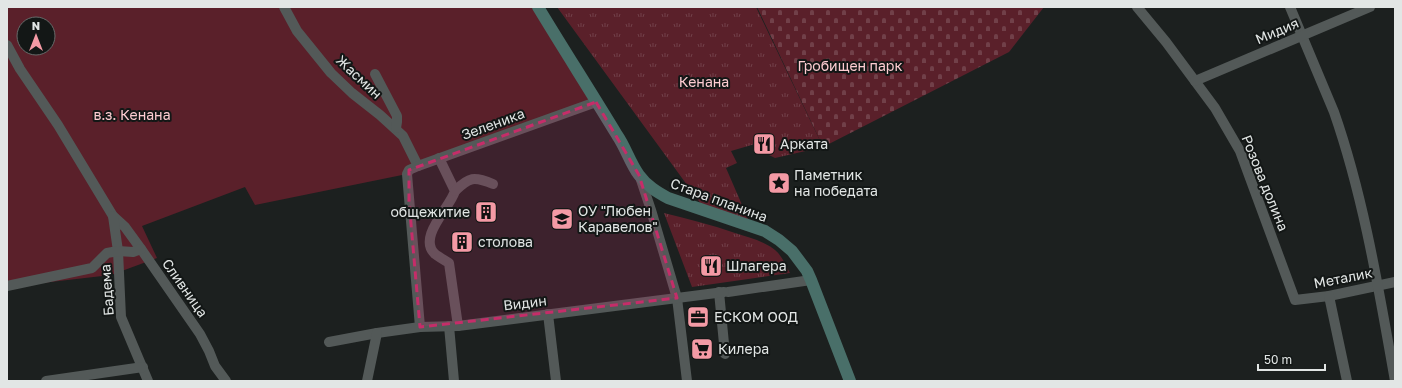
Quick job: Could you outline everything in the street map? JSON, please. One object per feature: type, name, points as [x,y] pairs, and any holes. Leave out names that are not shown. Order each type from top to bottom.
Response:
[{"type":"main road","name":"Стара планина","points":[[538,7],[618,136],[639,175],[652,189],[668,198],[765,231],[780,240],[792,251],[807,271],[850,381]]},
{"type":"street","name":"Жасмин","points":[[284,7],[297,31],[331,73],[352,93],[396,128],[406,141],[418,166]]},
{"type":"street","name":"Розова долина","points":[[1137,7],[1215,108],[1240,151],[1295,300]]},
{"type":"street","points":[[1290,7],[1339,128],[1356,188],[1378,285],[1395,381]]},
{"type":"street","name":"Мидия","points":[[1195,81],[1370,7]]},
{"type":"street","points":[[7,45],[20,69],[58,125],[113,216]]},
{"type":"street","points":[[375,74],[397,116],[396,128]]},
{"type":"street","name":"Зеленика","points":[[420,328],[407,179],[409,170],[596,102]]},
{"type":"street","points":[[439,158],[455,191]]},
{"type":"street","points":[[639,175],[677,298],[687,381]]},
{"type":"street","points":[[454,381],[453,326],[449,263],[434,253],[429,241],[433,228],[453,198],[455,191],[465,181],[481,179],[493,184]]},
{"type":"street","name":"Сливница","points":[[113,216],[125,227],[200,334],[215,366],[226,381]]},
{"type":"street","name":"Бадема","points":[[113,216],[118,251],[121,317],[148,381]]},
{"type":"street","points":[[7,286],[92,268],[107,253],[118,251],[134,252],[141,249]]},
{"type":"street","name":"Видин","points":[[329,342],[377,333],[453,326],[811,280]]},
{"type":"street","name":"Металик","points":[[1295,300],[1329,296],[1395,282]]},
{"type":"street","points":[[724,292],[725,354]]},
{"type":"street","points":[[1329,296],[1347,381]]},
{"type":"street","points":[[548,314],[556,381]]},
{"type":"street","points":[[367,381],[377,333]]},
{"type":"street","points":[[46,381],[143,367]]},
{"type":"highlighted area","points":[[596,102],[639,175],[677,298],[420,327],[409,201],[409,170]]},
{"type":"green space","name":"в.з. Кенана","points":[[7,7],[538,7],[596,102],[407,174],[255,205],[245,187],[142,226],[157,258],[111,275],[7,287]]},
{"type":"green space","name":"Кенана","points":[[557,7],[756,7],[823,147],[775,158],[759,150],[755,144],[731,151],[737,163],[726,168],[749,221],[701,204]]},
{"type":"green space","name":"Гробищен парк","points":[[757,7],[1044,7],[1009,52],[823,147]]},
{"type":"green space","points":[[664,213],[718,227],[761,242],[777,252],[790,273],[692,287]]},
{"type":"place","name":"Арката","points":[[764,144]]},
{"type":"place","name":"Паметник на победата","points":[[779,183]]},
{"type":"place","name":"общежитие","points":[[486,212]]},
{"type":"place","name":"ОУ \"Любен Каравелов\"","points":[[562,219]]},
{"type":"place","name":"столова","points":[[462,242]]},
{"type":"place","name":"Шлагера","points":[[711,266]]},
{"type":"place","name":"ЕСКОМ ООД","points":[[698,317]]},
{"type":"place","name":"Килера","points":[[702,349]]}]
